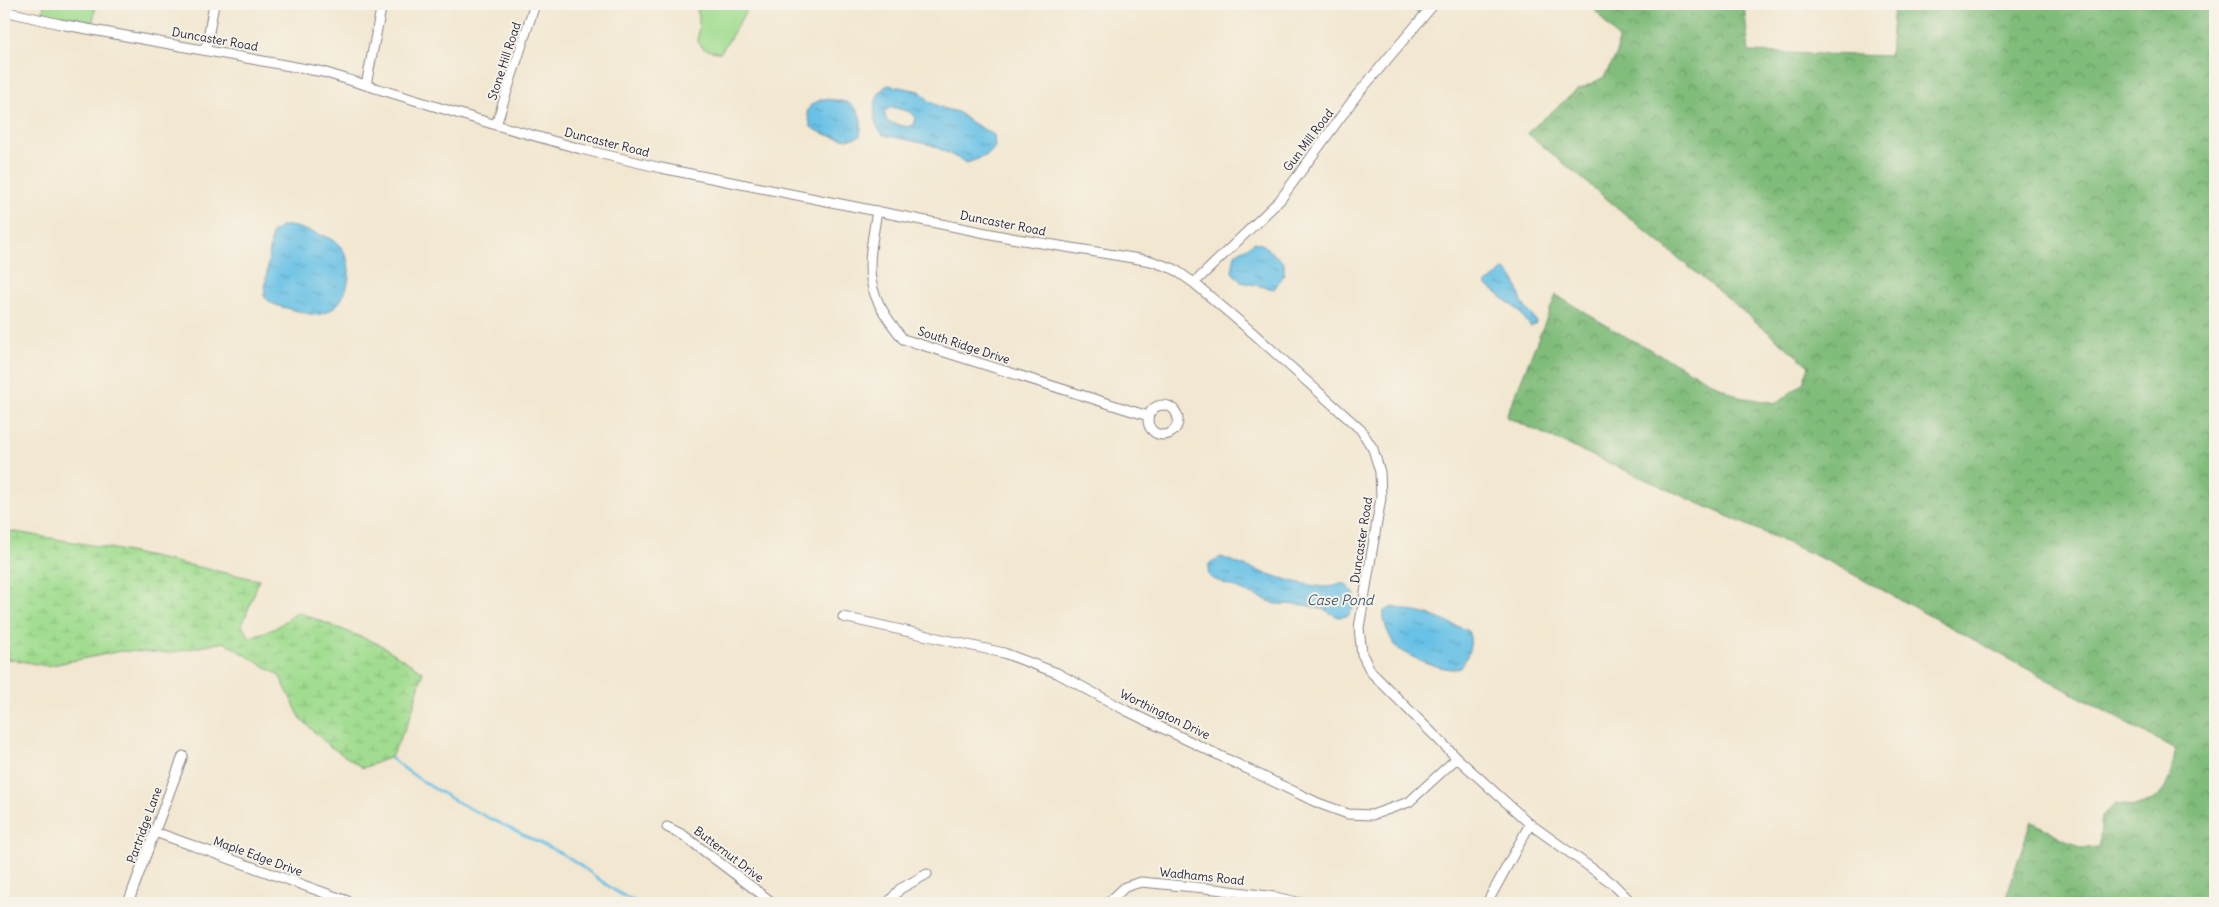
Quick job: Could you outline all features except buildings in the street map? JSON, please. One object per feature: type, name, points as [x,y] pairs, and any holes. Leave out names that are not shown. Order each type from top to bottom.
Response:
[{"type":"street","points":[[206,49],[214,4]]},
{"type":"street","points":[[366,85],[382,4]]},
{"type":"street","name":"Stone Hill Road","points":[[496,125],[535,4]]},
{"type":"street","name":"Gun Mill Road","points":[[1194,283],[1280,200],[1356,96],[1434,4]]},
{"type":"street","name":"Duncaster Road","points":[[4,11],[60,24],[206,49],[323,72],[496,125],[581,149],[661,168],[1011,238],[1152,261],[1174,269],[1194,283],[1253,333],[1361,430],[1373,449],[1380,472],[1381,498],[1359,628],[1362,654],[1371,672],[1457,758],[1530,824],[1612,882],[1632,903]]},
{"type":"street","name":"South Ridge Drive","points":[[877,211],[868,264],[873,295],[903,339],[1148,416]]},
{"type":"street","name":"Worthington Drive","points":[[843,617],[1004,653],[1057,673],[1127,710],[1318,803],[1348,814],[1372,815],[1409,802],[1457,758]]},
{"type":"street","name":"Partridge Lane","points":[[128,903],[183,756]]},
{"type":"street","points":[[1487,903],[1530,824]]},
{"type":"street","name":"Butternut Drive","points":[[667,827],[683,835],[773,903]]},
{"type":"street","name":"Maple Edge Drive","points":[[155,832],[353,903]]},
{"type":"street","points":[[888,903],[900,889],[927,874]]},
{"type":"street","name":"Wadhams Road","points":[[1108,903],[1125,886],[1141,882],[1215,889],[1275,897],[1301,903]]},
{"type":"green space","points":[[44,4],[96,4],[93,21],[89,23],[46,15],[43,12]]},
{"type":"green space","points":[[695,4],[751,4],[720,53],[704,49],[698,42],[699,16]]},
{"type":"green space","points":[[1411,4],[1434,4],[1421,17]]},
{"type":"green space","points":[[1590,4],[1744,4],[1749,52],[1890,56],[1894,4],[2215,4],[2215,903],[2004,903],[2031,821],[2081,848],[2099,847],[2102,817],[2115,804],[2142,804],[2160,794],[2170,775],[2175,749],[1834,564],[1506,417],[1556,295],[1621,334],[1739,397],[1777,403],[1803,383],[1809,366],[1527,133],[1576,91],[1604,77],[1617,54],[1618,38]]},
{"type":"green space","points":[[4,530],[114,549],[259,580],[242,626],[250,637],[274,629],[298,612],[379,644],[423,672],[410,718],[391,757],[363,768],[328,745],[301,719],[279,675],[224,642],[169,653],[121,651],[47,666],[4,658]]},
{"type":"water","points":[[888,85],[920,91],[930,102],[945,109],[958,112],[969,121],[994,135],[995,147],[988,155],[967,163],[932,145],[883,135],[876,123],[875,109],[876,101],[883,89]],"holes":[[[892,107],[910,112],[916,117],[914,125],[908,127],[887,122],[884,111]]]},
{"type":"water","points":[[822,99],[840,101],[853,106],[858,111],[860,117],[860,136],[849,139],[835,137],[811,127],[807,112],[811,105]]},
{"type":"water","points":[[282,226],[297,227],[326,237],[339,245],[345,253],[348,263],[348,284],[344,295],[331,310],[321,314],[308,314],[278,306],[264,296],[272,233]]},
{"type":"water","points":[[1255,242],[1264,245],[1284,263],[1284,275],[1274,289],[1241,282],[1232,272],[1235,254]]},
{"type":"water","points":[[1504,270],[1512,276],[1523,303],[1534,318],[1536,323],[1531,327],[1518,310],[1485,284]]},
{"type":"water","name":"Case Pond","points":[[1221,557],[1288,580],[1315,586],[1327,587],[1346,584],[1355,595],[1353,609],[1348,616],[1338,617],[1325,610],[1305,605],[1276,604],[1211,578],[1208,574],[1209,564]]},
{"type":"water","points":[[1393,607],[1429,615],[1467,630],[1470,644],[1465,660],[1460,668],[1439,667],[1421,661],[1400,650],[1390,637],[1384,621],[1384,611]]},
{"type":"waterway","points":[[391,758],[410,773],[452,799],[562,854],[609,887],[639,903]]}]
